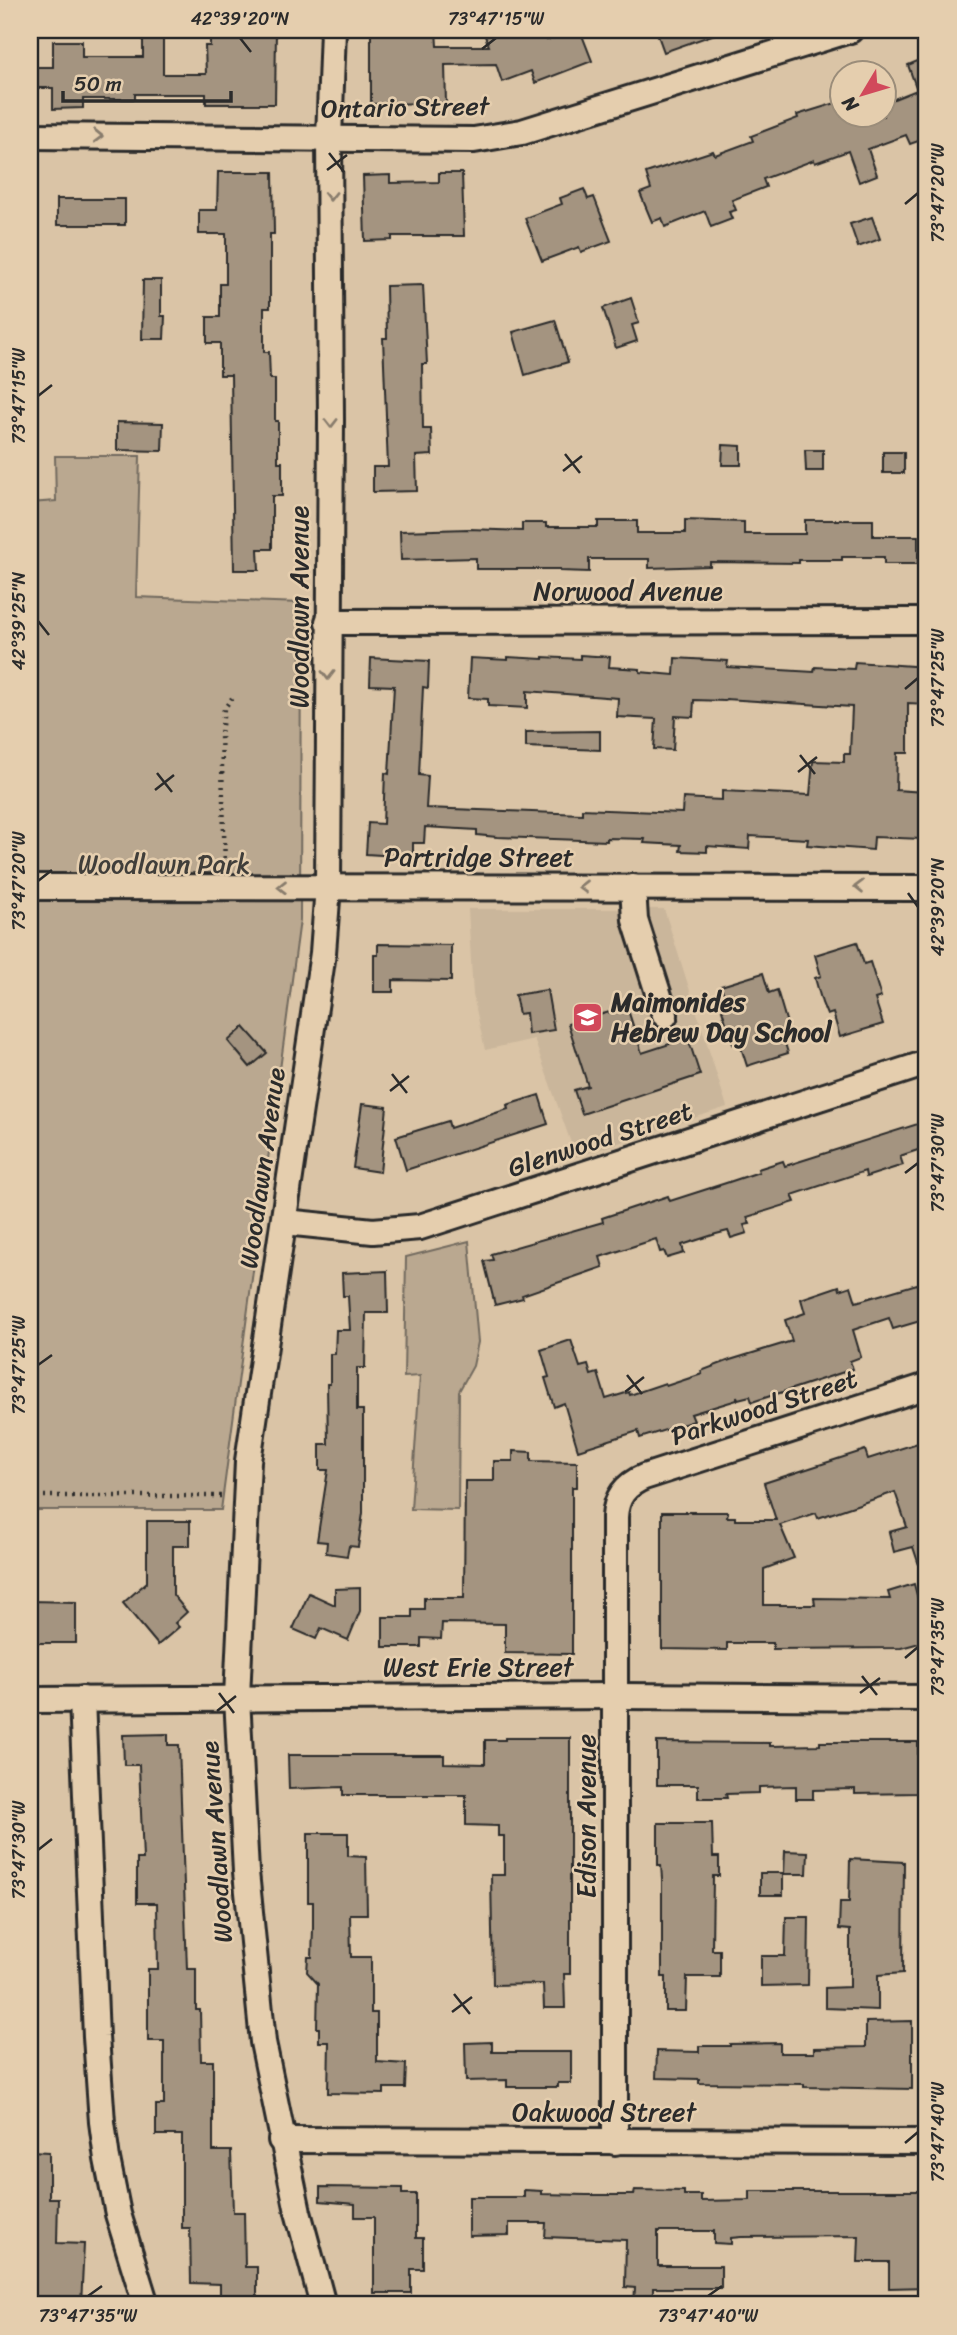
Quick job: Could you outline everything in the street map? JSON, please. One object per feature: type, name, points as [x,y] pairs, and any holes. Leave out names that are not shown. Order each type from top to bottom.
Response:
[{"type":"street","name":"Woodlawn Avenue","points":[[324,2305],[304,2238],[281,2140],[263,2042],[253,1957],[241,1798],[237,1697],[249,1453],[323,953],[328,886],[331,419],[329,138],[332,30]]},
{"type":"street","name":"Ontario Street","points":[[30,136],[474,140],[522,132],[816,35],[850,30]]},
{"type":"street","name":"Norwood Avenue","points":[[328,622],[927,621]]},
{"type":"street","name":"Partridge Street","points":[[30,887],[927,888]]},
{"type":"street","points":[[633,887],[635,920],[665,1015]]},
{"type":"street","name":"Glenwood Street","points":[[285,1222],[373,1231],[420,1227],[927,1063]]},
{"type":"street","name":"Parkwood Street","points":[[623,1492],[644,1477],[927,1386]]},
{"type":"street","name":"Edison Avenue","points":[[615,2142],[615,1517],[616,1503],[623,1492]]},
{"type":"street","name":"West Erie Street","points":[[30,1700],[616,1696],[927,1698]]},
{"type":"street","points":[[82,1699],[102,2122],[118,2214],[146,2305]]},
{"type":"street","name":"Oakwood Street","points":[[281,2140],[927,2142]]},
{"type":"path","points":[[226,887],[221,734],[224,709],[232,698]]},
{"type":"path","points":[[30,1496],[246,1496]]},
{"type":"shaded area","name":"Maimonides Hebrew Day School","points":[[468,909],[664,909],[727,1107],[576,1157],[534,1039],[485,1050],[473,995]]},
{"type":"green space","name":"Woodlawn Park","points":[[55,456],[140,456],[136,597],[301,603],[300,920],[221,1510],[30,1510],[30,503],[56,501]]},
{"type":"green space","points":[[469,1241],[478,1342],[473,1366],[459,1391],[458,1510],[411,1509],[420,1376],[404,1377],[406,1257]]},
{"type":"building","points":[[143,30],[163,30],[163,74],[206,74],[205,46],[210,46],[210,30],[276,30],[275,104],[206,104],[206,94],[135,94],[135,99],[83,99],[83,108],[53,109],[53,88],[30,88],[30,67],[53,67],[53,41],[82,41],[82,57],[143,57]]},
{"type":"building","points":[[371,30],[436,30],[437,46],[489,46],[485,36],[502,30],[543,30],[547,40],[580,30],[592,61],[535,83],[531,71],[502,82],[496,64],[445,65],[446,103],[371,104]]},
{"type":"building","points":[[656,30],[720,30],[721,32],[664,52]]},
{"type":"building","points":[[927,57],[927,112],[918,114],[927,138],[910,144],[906,135],[868,149],[877,175],[859,182],[848,151],[763,179],[766,187],[732,200],[736,210],[729,212],[732,219],[711,227],[705,211],[665,227],[662,218],[652,222],[640,193],[651,189],[646,173],[713,151],[715,155],[753,141],[751,136],[798,118],[797,115],[828,105],[828,130],[898,130],[898,97],[917,90],[908,65]]},
{"type":"building","points":[[218,172],[273,172],[274,234],[270,234],[270,308],[264,308],[264,352],[269,352],[270,379],[275,379],[275,421],[278,421],[278,462],[282,462],[282,496],[272,496],[272,549],[258,549],[259,570],[234,570],[231,375],[220,375],[220,343],[207,343],[207,317],[220,317],[220,284],[226,284],[226,234],[199,234],[199,210],[217,210]]},
{"type":"building","points":[[439,173],[462,173],[464,236],[392,236],[392,240],[365,241],[363,176],[390,175],[390,183],[439,182]]},
{"type":"building","points":[[584,189],[588,199],[594,197],[611,241],[581,252],[579,247],[542,261],[525,218],[562,204],[560,198]]},
{"type":"building","points":[[57,199],[125,199],[125,225],[57,225]]},
{"type":"building","points":[[872,217],[880,239],[858,247],[850,224]]},
{"type":"building","points":[[143,280],[161,280],[161,316],[165,316],[164,339],[142,339]]},
{"type":"building","points":[[423,285],[427,364],[422,364],[423,429],[431,429],[432,455],[416,456],[417,491],[373,492],[373,467],[388,467],[383,338],[387,338],[386,286]]},
{"type":"building","points":[[631,298],[639,323],[632,325],[637,341],[616,348],[603,308]]},
{"type":"building","points":[[555,320],[568,362],[525,375],[513,332]]},
{"type":"building","points":[[117,422],[163,423],[162,451],[117,450]]},
{"type":"building","points":[[723,445],[741,446],[741,465],[722,465]]},
{"type":"building","points":[[805,450],[823,450],[823,471],[806,471]]},
{"type":"building","points":[[883,452],[904,452],[904,473],[883,473]]},
{"type":"building","points":[[685,520],[744,522],[744,534],[805,534],[805,520],[873,520],[873,536],[918,536],[918,564],[884,564],[884,557],[842,557],[842,560],[799,560],[799,563],[710,562],[710,566],[649,568],[649,559],[589,559],[589,572],[560,569],[476,569],[476,558],[401,560],[400,531],[522,531],[522,523],[546,523],[546,527],[598,527],[598,521],[637,521],[637,533],[685,533]]},
{"type":"building","points":[[580,655],[610,657],[609,667],[674,675],[675,658],[728,661],[727,667],[814,672],[815,667],[854,669],[855,662],[927,667],[926,704],[908,703],[908,753],[897,753],[896,790],[924,792],[922,839],[874,837],[873,850],[807,845],[808,839],[750,836],[749,849],[707,846],[707,852],[680,851],[681,845],[644,843],[645,839],[607,838],[607,841],[497,837],[477,835],[477,830],[425,827],[424,843],[413,843],[413,857],[366,854],[368,823],[383,824],[394,686],[370,685],[371,658],[429,661],[428,688],[423,687],[419,775],[428,776],[426,808],[582,814],[582,809],[682,813],[683,798],[722,800],[722,791],[810,795],[813,761],[844,762],[844,754],[850,754],[852,707],[726,699],[694,700],[693,717],[675,716],[673,750],[654,749],[656,719],[617,717],[618,698],[527,691],[527,708],[488,706],[488,699],[468,698],[470,658],[580,659]]},
{"type":"building","points":[[600,731],[600,750],[526,747],[526,732]]},
{"type":"building","points":[[857,942],[864,964],[870,962],[881,997],[875,999],[883,1024],[840,1037],[833,1013],[827,1015],[822,1003],[815,978],[821,976],[815,955]]},
{"type":"building","points":[[378,944],[451,945],[451,981],[393,980],[393,992],[374,992],[374,955],[378,955]]},
{"type":"building","points":[[763,973],[769,993],[777,990],[788,1027],[781,1030],[788,1053],[747,1066],[739,1041],[733,1044],[722,1010],[728,1008],[721,986]]},
{"type":"building","points":[[547,990],[554,1030],[528,1034],[526,1013],[519,1014],[515,995]]},
{"type":"building","points":[[627,1007],[642,1053],[688,1038],[700,1075],[582,1114],[574,1090],[588,1086],[568,1024]]},
{"type":"building","points":[[244,1027],[267,1053],[250,1067],[228,1041]]},
{"type":"building","points":[[539,1095],[548,1124],[406,1170],[396,1137],[448,1121],[450,1128],[508,1109],[507,1105]]},
{"type":"building","points":[[362,1104],[387,1107],[380,1172],[353,1168]]},
{"type":"building","points":[[927,1121],[927,1147],[900,1156],[903,1165],[866,1177],[865,1171],[792,1195],[795,1202],[747,1217],[750,1224],[744,1225],[747,1233],[731,1238],[728,1231],[716,1234],[682,1245],[684,1253],[667,1258],[664,1251],[660,1252],[656,1239],[600,1257],[603,1267],[522,1295],[523,1298],[495,1305],[484,1261],[493,1260],[491,1254],[603,1222],[602,1218],[668,1196],[670,1201],[759,1172],[758,1169],[783,1161],[785,1166]]},
{"type":"building","points":[[387,1271],[388,1313],[366,1313],[365,1368],[357,1368],[357,1410],[363,1410],[363,1513],[358,1547],[349,1546],[347,1556],[326,1553],[327,1542],[317,1541],[328,1470],[320,1470],[320,1444],[328,1444],[327,1384],[330,1384],[330,1354],[335,1354],[336,1330],[350,1330],[348,1296],[343,1296],[342,1273]]},
{"type":"building","points":[[927,1281],[927,1319],[893,1329],[889,1318],[853,1330],[861,1357],[850,1361],[853,1369],[752,1402],[750,1396],[738,1399],[737,1396],[737,1400],[691,1414],[694,1421],[640,1438],[638,1431],[578,1450],[564,1403],[554,1407],[545,1378],[549,1377],[541,1350],[571,1340],[580,1367],[588,1365],[591,1375],[598,1373],[606,1399],[629,1392],[630,1395],[665,1383],[666,1386],[702,1374],[701,1371],[730,1360],[792,1341],[785,1320],[805,1313],[801,1299],[839,1286],[840,1290],[851,1286],[856,1302]]},
{"type":"building","points":[[927,1440],[927,1579],[924,1580],[913,1547],[894,1552],[889,1532],[907,1527],[895,1492],[818,1518],[816,1513],[780,1525],[794,1558],[764,1569],[764,1605],[815,1605],[814,1598],[890,1599],[888,1592],[914,1584],[927,1641],[901,1648],[773,1649],[773,1643],[727,1643],[727,1650],[662,1649],[662,1512],[728,1512],[727,1517],[735,1517],[735,1520],[776,1520],[764,1483],[865,1450],[868,1459]]},
{"type":"building","points":[[513,1451],[531,1452],[531,1461],[577,1462],[577,1487],[572,1487],[572,1654],[505,1653],[505,1624],[442,1623],[441,1639],[421,1638],[421,1647],[383,1647],[383,1617],[412,1617],[412,1609],[424,1609],[424,1598],[464,1598],[465,1481],[494,1481],[494,1461],[513,1461]]},
{"type":"building","points":[[147,1521],[190,1521],[190,1546],[173,1546],[173,1595],[187,1612],[175,1623],[179,1627],[158,1645],[123,1603],[147,1582]]},
{"type":"building","points":[[360,1588],[360,1611],[348,1640],[321,1628],[316,1639],[293,1629],[309,1593],[335,1605],[335,1589]]},
{"type":"building","points":[[30,1601],[76,1602],[76,1643],[30,1643]]},
{"type":"building","points":[[168,1734],[168,1745],[179,1745],[187,1969],[196,1969],[196,2010],[200,2010],[201,2061],[213,2061],[213,2151],[231,2151],[233,2212],[244,2212],[245,2267],[257,2267],[257,2305],[220,2305],[220,2284],[191,2283],[190,2228],[182,2228],[182,2135],[156,2135],[156,2105],[164,2105],[164,2041],[148,2041],[148,1969],[158,1969],[157,1903],[137,1903],[137,1859],[143,1859],[139,1765],[124,1765],[123,1735]]},
{"type":"building","points":[[570,1738],[570,1974],[564,1974],[565,2008],[544,2008],[543,1984],[493,1985],[491,1875],[504,1875],[504,1836],[498,1836],[498,1826],[466,1825],[466,1795],[343,1795],[343,1787],[289,1789],[288,1755],[444,1755],[444,1763],[485,1764],[485,1740]]},
{"type":"building","points":[[657,1742],[770,1743],[770,1746],[820,1745],[820,1742],[918,1742],[918,1793],[855,1794],[855,1789],[813,1790],[813,1799],[796,1799],[796,1786],[759,1787],[759,1793],[726,1794],[727,1798],[698,1798],[698,1785],[657,1785]]},
{"type":"building","points":[[658,1823],[712,1823],[713,1857],[719,1857],[719,1876],[713,1876],[712,1950],[720,1950],[720,1977],[687,1977],[686,2011],[666,2011],[666,1977],[662,1977],[662,1879],[661,1865],[658,1865]]},
{"type":"building","points":[[308,1833],[348,1833],[348,1856],[366,1857],[367,1914],[350,1914],[351,1957],[371,1957],[371,2013],[377,2013],[377,2062],[406,2064],[405,2088],[384,2088],[384,2094],[328,2093],[329,2042],[319,2042],[318,1984],[307,1972],[308,1957],[312,1957],[313,1928],[313,1902],[308,1902]]},
{"type":"building","points":[[785,1851],[808,1852],[807,1874],[784,1874]]},
{"type":"building","points":[[850,1859],[904,1862],[903,1973],[878,1975],[878,2010],[825,2008],[825,1988],[850,1987],[850,1930],[839,1929],[840,1902],[849,1902]]},
{"type":"building","points":[[760,1873],[783,1873],[783,1895],[760,1895]]},
{"type":"building","points":[[786,1917],[809,1917],[808,1985],[761,1986],[761,1956],[785,1956]]},
{"type":"building","points":[[912,2021],[912,2089],[699,2083],[699,2079],[656,2078],[657,2051],[699,2052],[699,2046],[780,2043],[780,2053],[814,2053],[814,2048],[866,2047],[866,2022]]},
{"type":"building","points":[[492,2042],[492,2052],[571,2052],[571,2083],[558,2083],[558,2087],[507,2087],[507,2080],[466,2081],[465,2043]]},
{"type":"building","points":[[30,2151],[49,2152],[49,2198],[58,2198],[57,2243],[84,2244],[81,2305],[30,2305]]},
{"type":"building","points":[[320,2187],[402,2188],[402,2194],[416,2194],[416,2238],[423,2238],[423,2269],[411,2269],[411,2293],[374,2293],[374,2217],[355,2217],[355,2204],[320,2201]]},
{"type":"building","points":[[524,2190],[542,2191],[542,2194],[586,2195],[634,2195],[635,2190],[684,2191],[684,2195],[701,2195],[701,2201],[750,2200],[750,2191],[927,2191],[927,2287],[889,2288],[889,2262],[858,2262],[859,2236],[741,2237],[731,2238],[731,2244],[714,2243],[714,2231],[658,2231],[658,2266],[721,2266],[721,2288],[653,2288],[653,2305],[634,2305],[635,2288],[625,2287],[626,2240],[545,2237],[546,2223],[509,2223],[509,2235],[469,2236],[469,2197],[524,2197]]},
{"type":"place","name":"Maimonides Hebrew Day School","points":[[588,1017]]}]
